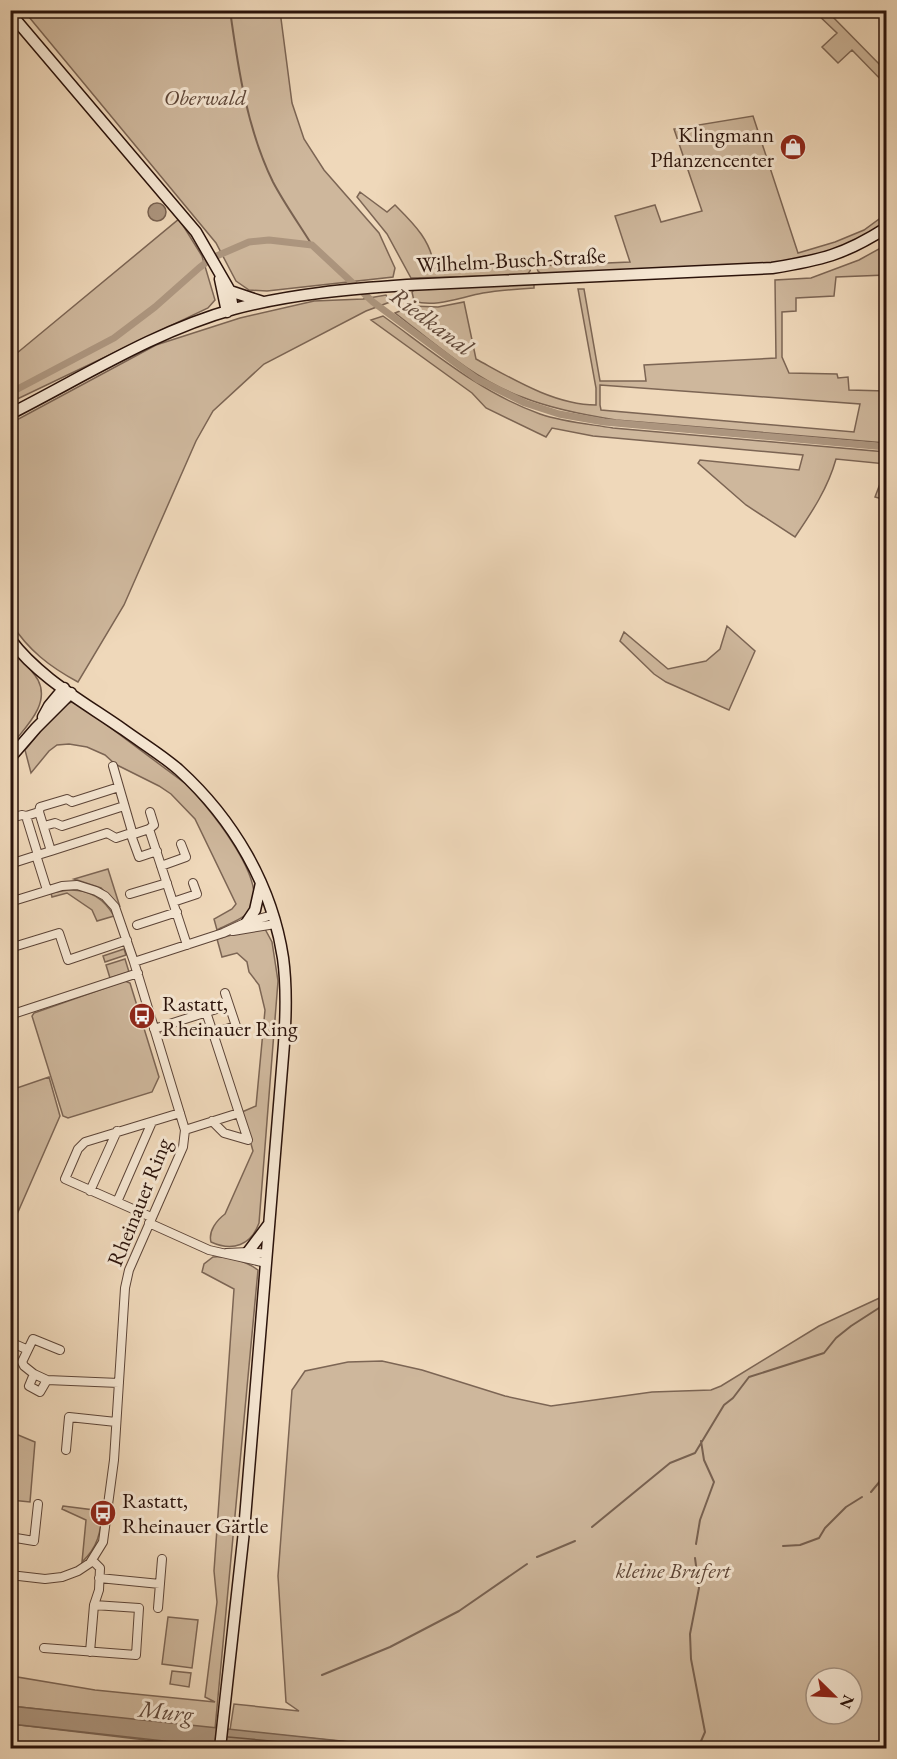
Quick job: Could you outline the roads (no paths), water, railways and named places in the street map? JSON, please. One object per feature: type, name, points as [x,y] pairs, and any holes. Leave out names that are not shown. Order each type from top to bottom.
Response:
[{"type":"main road","points":[[10,13],[180,213],[208,250],[230,291],[230,311]]},
{"type":"main road","name":"Wilhelm-Busch-Straße","points":[[10,414],[157,338],[230,311],[264,302],[373,287],[772,268],[815,261],[839,254],[863,243],[886,228]]},
{"type":"main road","points":[[218,270],[230,311]]},
{"type":"main road","points":[[230,291],[264,302]]},
{"type":"main road","points":[[10,639],[39,670],[157,753],[197,788],[214,807],[242,845],[261,882],[274,919],[283,957],[286,1000],[269,1223],[244,1531],[220,1749]]},
{"type":"main road","points":[[10,758],[68,691]]},
{"type":"main road","points":[[247,922],[255,910],[261,882]]},
{"type":"main road","points":[[248,1252],[269,1223]]},
{"type":"street","points":[[113,766],[139,857],[157,851]]},
{"type":"street","points":[[51,851],[39,812],[40,807],[67,799],[72,802],[119,787]]},
{"type":"street","points":[[44,826],[55,823],[62,826],[124,806]]},
{"type":"street","points":[[10,818],[39,812]]},
{"type":"street","points":[[10,864],[107,833],[116,838],[149,829],[154,825],[150,812]]},
{"type":"street","points":[[26,816],[47,890]]},
{"type":"street","points":[[149,829],[187,945]]},
{"type":"street","points":[[161,866],[186,857],[181,844]]},
{"type":"street","points":[[130,894],[167,883]]},
{"type":"street","points":[[173,902],[197,894],[193,883]]},
{"type":"street","name":"Rheinauer Ring","points":[[10,902],[68,884],[96,891],[115,907],[138,973],[185,1130],[183,1147],[129,1270],[124,1288],[119,1383],[105,1535],[100,1549],[92,1560]]},
{"type":"street","points":[[137,925],[177,912]]},
{"type":"street","points":[[223,933],[247,922],[274,919]]},
{"type":"street","points":[[134,962],[274,919]]},
{"type":"street","points":[[10,948],[59,933],[68,960],[127,940]]},
{"type":"street","points":[[10,1015],[138,973]]},
{"type":"street","points":[[213,1032],[236,1026],[225,993]]},
{"type":"street","points":[[154,1029],[230,1005]]},
{"type":"street","points":[[206,1012],[248,1140],[224,1133],[212,1121]]},
{"type":"street","points":[[180,1113],[85,1142],[78,1149],[65,1179],[117,1202],[209,1250],[266,1259]]},
{"type":"street","points":[[185,1130],[239,1113]]},
{"type":"street","points":[[117,1202],[152,1122]]},
{"type":"street","points":[[90,1191],[117,1131]]},
{"type":"street","points":[[223,1253],[248,1252],[266,1259]]},
{"type":"street","points":[[60,1350],[33,1339],[26,1349],[22,1364],[34,1374],[47,1380],[119,1383]]},
{"type":"street","points":[[10,1342],[26,1349]]},
{"type":"street","points":[[34,1374],[29,1384],[30,1388],[40,1392],[47,1380]]},
{"type":"street","points":[[66,1450],[69,1417],[116,1422]]},
{"type":"street","points":[[10,1538],[34,1541],[38,1504]]},
{"type":"street","points":[[158,1608],[162,1559]]},
{"type":"street","points":[[10,1575],[45,1579],[62,1577],[78,1571],[92,1560],[100,1568],[90,1653]]},
{"type":"street","points":[[99,1578],[160,1584]]},
{"type":"street","points":[[44,1648],[136,1655],[139,1608],[94,1605]]},
{"type":"water","points":[[157,203],[163,206],[166,212],[163,218],[157,221],[151,218],[148,212],[151,206]]},
{"type":"water","points":[[10,1706],[407,1748],[227,1748],[11,1724]]},
{"type":"waterway","points":[[230,10],[240,76],[256,141],[273,182],[312,245]]},
{"type":"waterway","name":"Riedkanal","points":[[10,393],[114,338],[155,307],[212,258],[249,242],[269,240],[312,245],[373,302],[477,379],[525,403],[559,414],[604,422],[886,447]]},
{"type":"waterway","points":[[592,1527],[670,1463],[695,1453],[724,1405],[733,1398],[749,1377],[824,1353],[836,1338],[882,1306]]},
{"type":"waterway","points":[[696,1544],[700,1520],[714,1482],[704,1460],[701,1441]]},
{"type":"waterway","points":[[871,1492],[886,1474]]},
{"type":"waterway","points":[[783,1546],[800,1545],[819,1538],[825,1528],[846,1507],[862,1497]]},
{"type":"waterway","points":[[537,1557],[575,1541]]},
{"type":"waterway","points":[[695,1558],[699,1588],[690,1634],[691,1659],[705,1732],[698,1748]]},
{"type":"waterway","points":[[322,1675],[390,1647],[459,1611],[527,1564]]},
{"type":"place","name":"Klingmann Pflanzencenter","points":[[793,147]]},
{"type":"place","name":"Rastatt, Rheinauer Ring","points":[[142,1016]]},
{"type":"place","name":"Rastatt, Rheinauer Gärtle","points":[[103,1513]]},
{"type":"park label","name":"Oberwald","points":[[205,97]]},
{"type":"park label","name":"kleine Brufert","points":[[673,1570]]},
{"type":"water label","name":"Murg","points":[[166,1711]]}]
